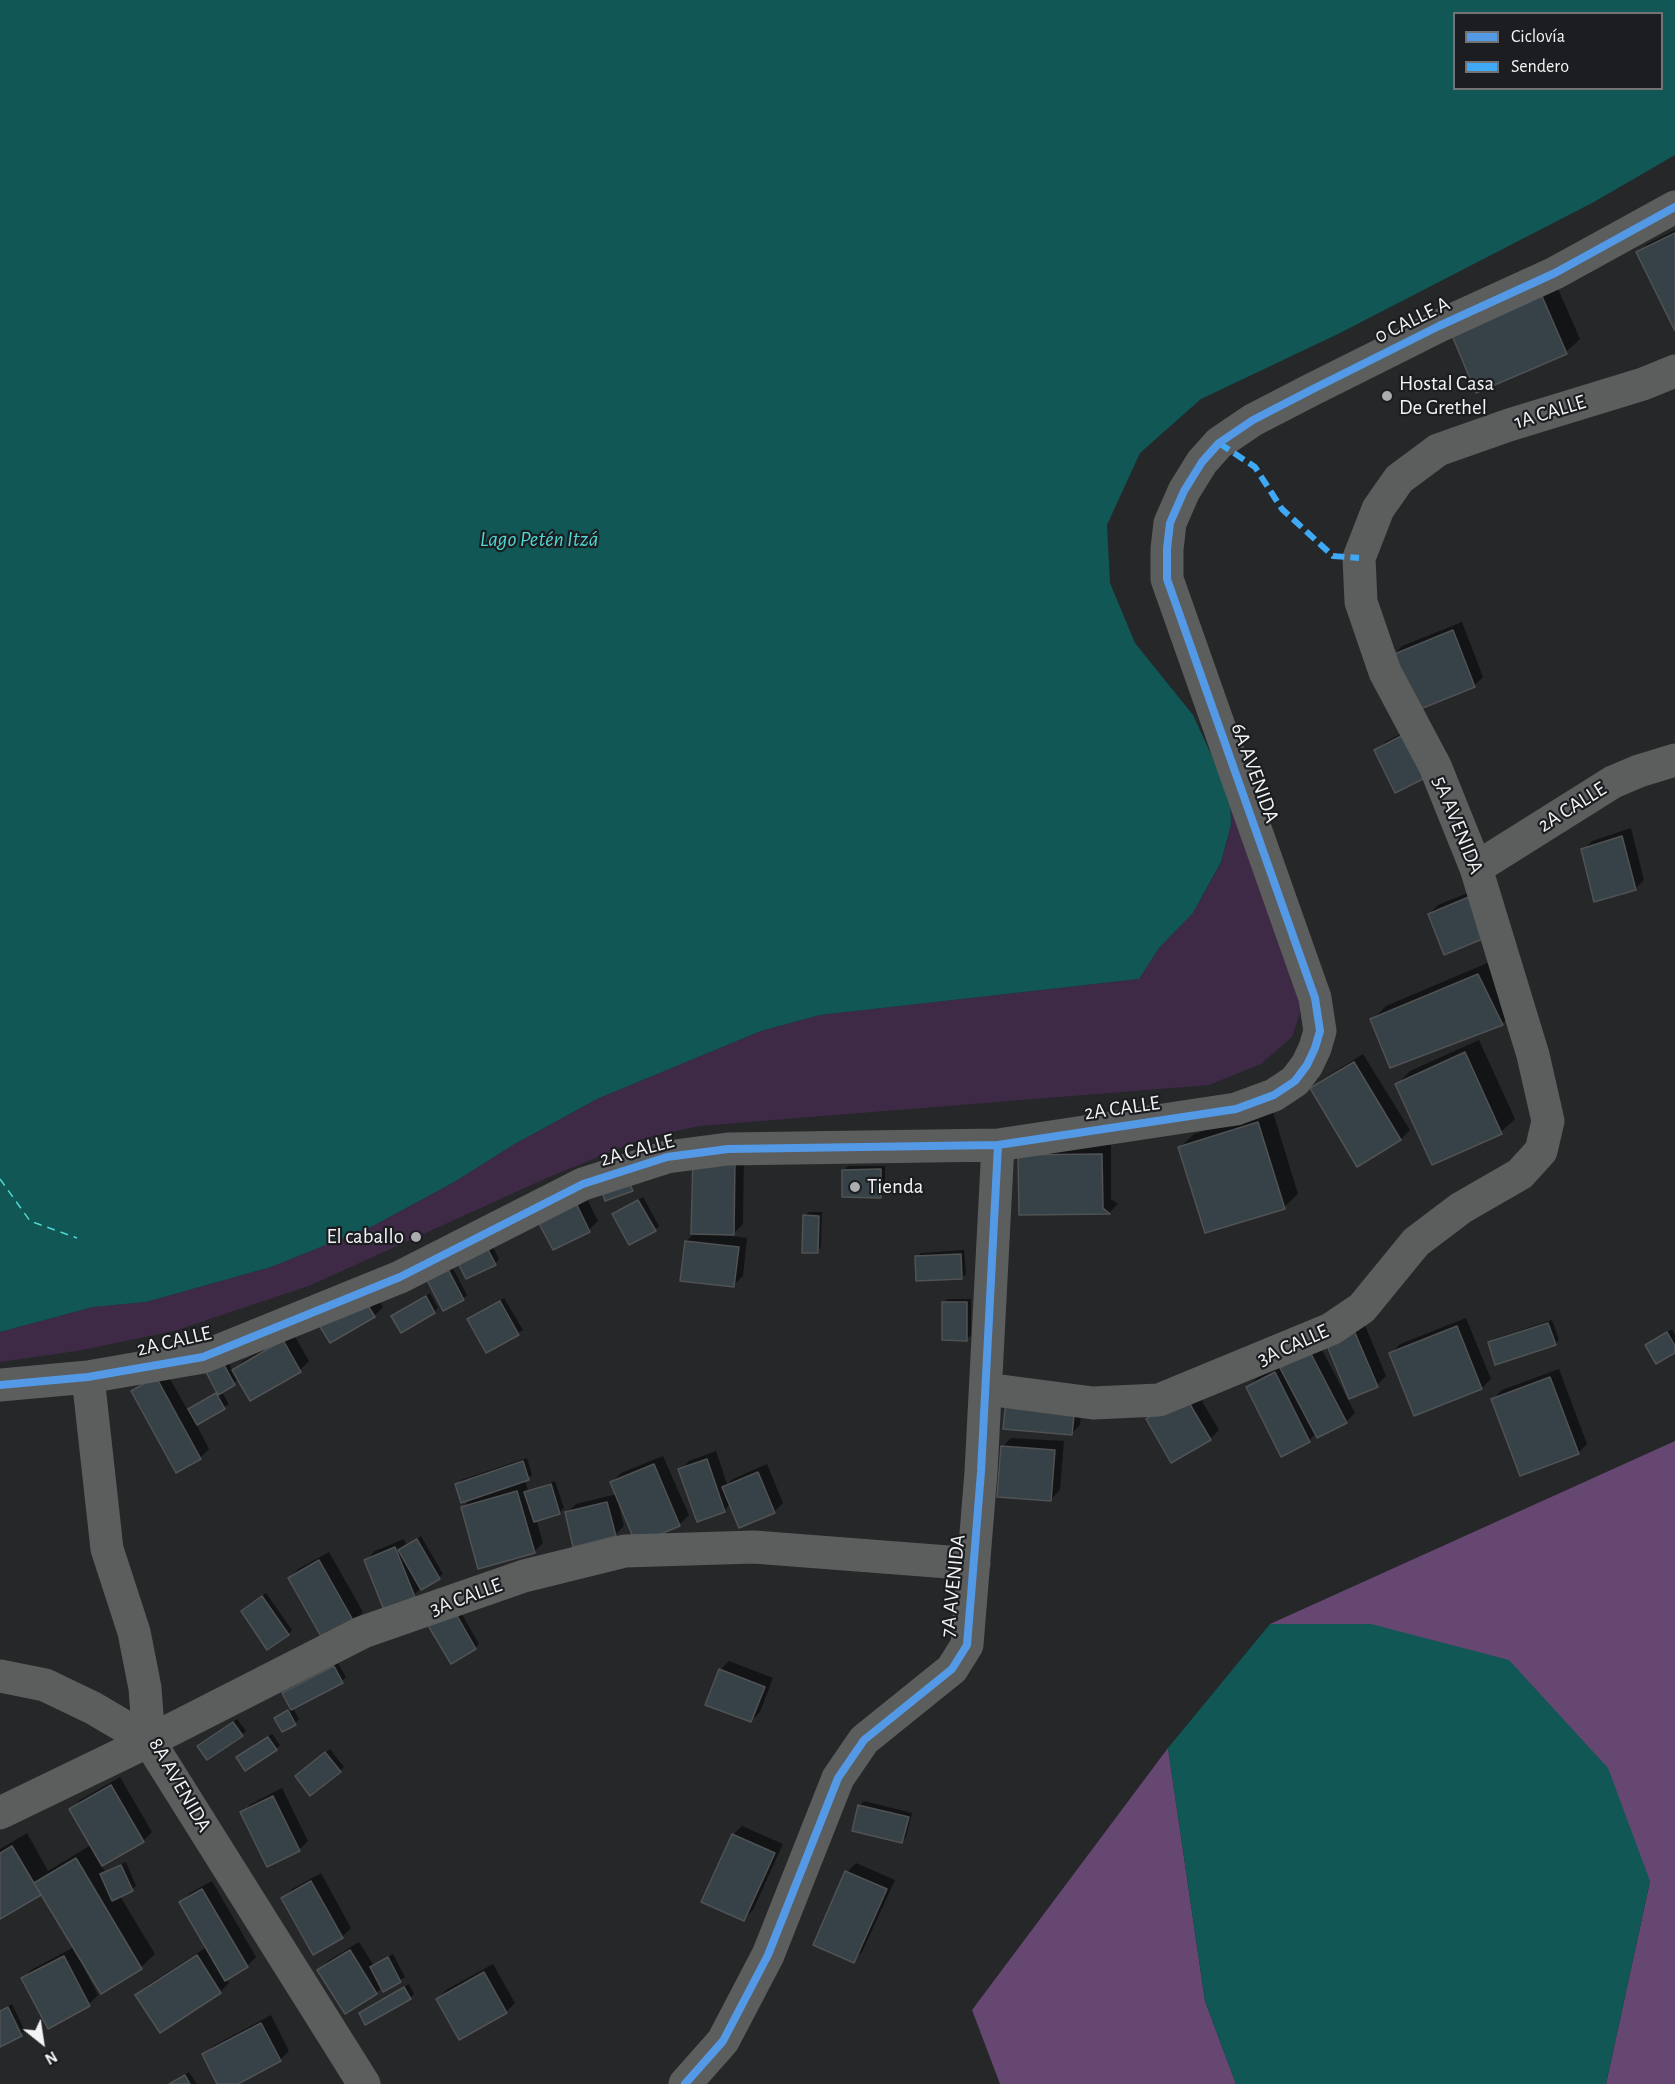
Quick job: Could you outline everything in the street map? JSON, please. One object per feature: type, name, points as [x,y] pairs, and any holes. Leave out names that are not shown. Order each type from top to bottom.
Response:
[{"type":"street","name":"0 CALLE A","points":[[1184,491],[1202,462],[1219,442],[1253,420],[1439,326],[1555,273],[1675,207]]},
{"type":"street","name":"1A CALLE","points":[[1378,509],[1399,479],[1438,450],[1509,425],[1643,384],[1675,371]]},
{"type":"street","name":"6A AVENIDA","points":[[1184,491],[1170,523],[1167,579],[1315,998],[1320,1031],[1307,1065]]},
{"type":"street","name":"5A AVENIDA","points":[[1378,509],[1359,558],[1361,602],[1384,672],[1434,766],[1476,868],[1533,1054],[1548,1121],[1541,1151]]},
{"type":"street","name":"2A CALLE","points":[[1476,868],[1613,782],[1675,760]]},
{"type":"street","name":"2A CALLE","points":[[0,1385],[88,1377],[203,1357],[400,1277],[583,1184],[667,1157],[728,1149],[998,1145],[1236,1109],[1274,1095],[1294,1081],[1307,1065]]},
{"type":"street","name":"7A AVENIDA","points":[[685,2084],[723,2041],[768,1955],[838,1779],[864,1740],[952,1669],[967,1645],[986,1389],[998,1145]]},
{"type":"street","name":"3A CALLE","points":[[986,1389],[1093,1403],[1159,1400],[1331,1329],[1362,1308],[1416,1242],[1461,1208],[1520,1174],[1541,1151]]},
{"type":"street","name":"8A AVENIDA","points":[[88,1377],[106,1549],[134,1632],[145,1689],[149,1741],[364,2084]]},
{"type":"street","name":"3A CALLE","points":[[0,1813],[149,1741],[363,1632],[524,1576],[625,1551],[754,1547],[974,1564]]},
{"type":"street","points":[[0,1676],[45,1685],[93,1708],[149,1741]]},
{"type":"shaded area","points":[[1230,795],[1307,993],[1292,1037],[1261,1064],[1209,1085],[699,1126],[645,1138],[549,1177],[309,1286],[174,1331],[77,1351],[0,1362],[0,1332],[93,1307],[146,1302],[271,1267],[373,1226],[597,1099],[761,1031],[820,1015],[1139,979],[1159,948],[1193,913],[1221,863],[1231,826]]},
{"type":"shaded area","points":[[1675,1441],[1675,2084],[1606,2084],[1650,1881],[1270,1624]]},
{"type":"shaded area","points":[[1168,1748],[1205,2001],[1236,2084],[1000,2084],[972,2010]]},
{"type":"water","name":"Lago Petén Itzá","points":[[0,0],[1675,0],[1675,155],[1594,202],[1338,334],[1201,399],[1140,453],[1107,525],[1110,583],[1135,643],[1193,715],[1230,795],[1231,825],[1221,862],[1193,913],[1159,948],[1139,979],[820,1015],[761,1031],[597,1099],[373,1226],[271,1267],[146,1302],[93,1307],[0,1332]]},
{"type":"water","points":[[1270,1624],[1371,1624],[1509,1660],[1608,1768],[1650,1881],[1606,2084],[1236,2084],[1205,2001],[1168,1748]]},
{"type":"building","points":[[1675,233],[1675,331],[1636,252]]},
{"type":"building","points":[[1541,294],[1567,354],[1476,393],[1451,333]]},
{"type":"building","points":[[1453,630],[1475,687],[1418,710],[1392,655]]},
{"type":"building","points":[[1409,732],[1431,775],[1395,793],[1374,750]]},
{"type":"building","points":[[1622,836],[1636,890],[1594,902],[1581,849]]},
{"type":"building","points":[[1471,896],[1487,937],[1444,955],[1428,914]]},
{"type":"building","points":[[1478,974],[1503,1025],[1390,1068],[1370,1019]]},
{"type":"building","points":[[1465,1052],[1502,1134],[1432,1165],[1395,1084]]},
{"type":"building","points":[[1354,1062],[1401,1140],[1357,1167],[1310,1088]]},
{"type":"building","points":[[1258,1122],[1285,1209],[1205,1233],[1178,1147]]},
{"type":"building","points":[[1102,1154],[1103,1208],[1110,1214],[1019,1215],[1018,1155]]},
{"type":"building","points":[[693,1159],[735,1159],[734,1235],[691,1234]]},
{"type":"building","points":[[881,1169],[881,1198],[842,1197],[842,1170]]},
{"type":"building","points":[[629,1182],[633,1191],[605,1201],[602,1192]]},
{"type":"building","points":[[573,1197],[590,1232],[553,1250],[535,1216]]},
{"type":"building","points":[[638,1200],[656,1231],[629,1245],[612,1214]]},
{"type":"building","points":[[803,1215],[819,1216],[818,1253],[802,1253]]},
{"type":"building","points":[[483,1240],[496,1265],[466,1279],[454,1255]]},
{"type":"building","points":[[685,1241],[739,1247],[734,1287],[680,1281]]},
{"type":"building","points":[[438,1250],[464,1300],[443,1311],[417,1261]]},
{"type":"building","points":[[961,1254],[962,1279],[916,1281],[915,1256]]},
{"type":"building","points":[[356,1286],[375,1317],[330,1343],[311,1312]]},
{"type":"building","points":[[426,1296],[435,1313],[401,1333],[391,1316]]},
{"type":"building","points":[[500,1301],[519,1335],[486,1353],[467,1319]]},
{"type":"building","points":[[942,1302],[967,1302],[967,1341],[942,1340]]},
{"type":"building","points":[[1548,1323],[1556,1345],[1495,1365],[1488,1342]]},
{"type":"building","points":[[1352,1326],[1378,1387],[1349,1399],[1324,1338]]},
{"type":"building","points":[[1457,1326],[1482,1389],[1414,1416],[1389,1353]]},
{"type":"building","points":[[1667,1332],[1675,1346],[1675,1353],[1656,1364],[1645,1345]]},
{"type":"building","points":[[283,1340],[301,1372],[250,1401],[232,1370]]},
{"type":"building","points":[[1310,1352],[1347,1423],[1317,1438],[1280,1368]]},
{"type":"building","points":[[223,1363],[235,1385],[218,1395],[206,1372]]},
{"type":"building","points":[[1275,1372],[1310,1442],[1281,1457],[1246,1387]]},
{"type":"building","points":[[156,1377],[201,1459],[176,1473],[131,1391]]},
{"type":"building","points":[[1550,1377],[1579,1454],[1520,1476],[1491,1399]]},
{"type":"building","points":[[216,1393],[225,1409],[197,1425],[188,1409]]},
{"type":"building","points":[[1185,1396],[1211,1440],[1171,1463],[1146,1419]]},
{"type":"building","points":[[1006,1400],[1075,1406],[1072,1435],[1003,1429]]},
{"type":"building","points":[[1001,1446],[1055,1450],[1051,1501],[997,1497]]},
{"type":"building","points":[[707,1459],[725,1512],[697,1522],[678,1469]]},
{"type":"building","points":[[523,1461],[529,1480],[461,1503],[455,1484]]},
{"type":"building","points":[[654,1464],[680,1526],[636,1544],[610,1482]]},
{"type":"building","points":[[758,1472],[775,1513],[739,1528],[722,1487]]},
{"type":"building","points":[[551,1484],[560,1514],[534,1522],[524,1492]]},
{"type":"building","points":[[517,1491],[535,1553],[478,1569],[461,1507]]},
{"type":"building","points":[[607,1502],[616,1536],[573,1547],[565,1512]]},
{"type":"building","points":[[417,1539],[440,1579],[421,1590],[398,1550]]},
{"type":"building","points":[[395,1547],[415,1597],[384,1610],[364,1560]]},
{"type":"building","points":[[319,1560],[354,1622],[323,1640],[288,1578]]},
{"type":"building","points":[[262,1596],[289,1635],[267,1650],[241,1611]]},
{"type":"building","points":[[452,1607],[476,1649],[451,1664],[426,1622]]},
{"type":"building","points":[[334,1666],[343,1683],[291,1710],[282,1693]]},
{"type":"building","points":[[719,1669],[765,1687],[751,1722],[705,1705]]},
{"type":"building","points":[[288,1710],[296,1725],[282,1732],[274,1718]]},
{"type":"building","points":[[233,1722],[243,1736],[207,1760],[197,1746]]},
{"type":"building","points":[[268,1737],[277,1750],[245,1771],[236,1757]]},
{"type":"building","points":[[325,1752],[341,1772],[310,1796],[295,1776]]},
{"type":"building","points":[[111,1785],[144,1842],[102,1866],[69,1809]]},
{"type":"building","points":[[273,1796],[300,1851],[267,1867],[240,1812]]},
{"type":"building","points":[[858,1805],[909,1817],[902,1843],[852,1831]]},
{"type":"building","points":[[732,1834],[775,1853],[744,1921],[701,1902]]},
{"type":"building","points":[[12,1846],[41,1895],[0,1919],[0,1853]]},
{"type":"building","points":[[76,1858],[142,1969],[101,1994],[34,1883]]},
{"type":"building","points":[[121,1865],[133,1891],[112,1901],[100,1874]]},
{"type":"building","points":[[845,1871],[887,1889],[854,1963],[813,1945]]},
{"type":"building","points":[[311,1881],[343,1938],[313,1955],[281,1898]]},
{"type":"building","points":[[202,1889],[248,1967],[225,1981],[179,1902]]},
{"type":"building","points":[[350,1950],[377,1994],[345,2014],[317,1970]]},
{"type":"building","points":[[197,1955],[221,1993],[160,2033],[135,1995]]},
{"type":"building","points":[[64,1956],[90,2006],[48,2029],[21,1978]]},
{"type":"building","points":[[388,1957],[401,1982],[383,1992],[370,1967]]},
{"type":"building","points":[[484,1972],[507,2013],[459,2040],[436,1999]]},
{"type":"building","points":[[404,1987],[411,1999],[365,2025],[359,2013]]},
{"type":"building","points":[[8,2007],[22,2036],[0,2047],[0,2011]]},
{"type":"building","points":[[261,2023],[281,2061],[238,2084],[217,2084],[202,2054]]},
{"type":"building","points":[[185,2075],[190,2084],[169,2084]]},
{"type":"ferry route","points":[[0,1179],[30,1221],[77,1238]]},
{"type":"marked path","points":[[1219,443],[1255,467],[1282,509],[1333,556],[1359,558]]},
{"type":"cycle path","points":[[0,1385],[88,1377],[203,1357],[400,1277],[583,1184],[667,1157],[728,1149],[998,1145],[1236,1109],[1274,1095],[1295,1081],[1307,1065],[1320,1031],[1315,998],[1167,579],[1170,523],[1184,491],[1202,462],[1219,443],[1253,420],[1439,326],[1555,273],[1675,207]]},
{"type":"cycle path","points":[[685,2084],[723,2041],[768,1955],[838,1778],[864,1740],[952,1669],[967,1645],[981,1472],[998,1145]]},
{"type":"place","name":"Hostal Casa De Grethel","points":[[1387,396]]},
{"type":"place","name":"Tienda","points":[[855,1187]]},
{"type":"place","name":"El caballo","points":[[416,1237]]}]
